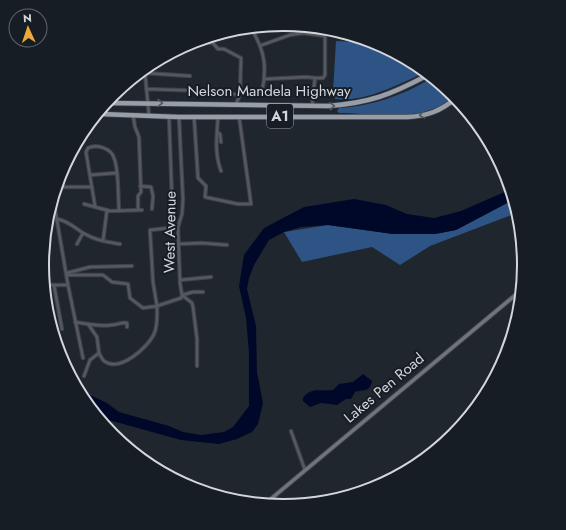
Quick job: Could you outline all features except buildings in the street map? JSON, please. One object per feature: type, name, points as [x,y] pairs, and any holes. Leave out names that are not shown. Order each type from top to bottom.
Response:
[{"type":"highway","name":"Nelson Mandela Highway","points":[[115,103],[148,102],[236,105],[350,104],[378,98],[423,77]]},
{"type":"highway","name":"Nelson Mandela Highway","points":[[104,114],[179,117],[422,116],[438,111],[450,102]]},
{"type":"street","points":[[146,89],[208,90],[239,94],[262,92],[265,79],[262,45],[254,33]]},
{"type":"street","points":[[262,45],[290,35],[303,33],[325,36],[325,75],[323,78],[307,77],[265,79]]},
{"type":"street","points":[[209,43],[212,43],[218,49],[224,49],[239,55],[242,62],[239,94],[236,105]]},
{"type":"street","points":[[149,73],[190,76]]},
{"type":"street","points":[[145,76],[149,115]]},
{"type":"street","points":[[310,105],[315,78]]},
{"type":"street","points":[[133,114],[135,127],[139,137],[140,186],[138,210]]},
{"type":"street","points":[[170,116],[172,199]]},
{"type":"street","points":[[194,116],[198,178],[206,186],[205,197],[238,204],[251,204],[239,116]]},
{"type":"street","points":[[218,116],[216,151],[221,172]]},
{"type":"street","name":"West Avenue","points":[[179,117],[183,200],[182,214],[178,227],[180,280],[182,295],[192,303],[193,307],[197,339],[197,366]]},
{"type":"street","points":[[218,132],[220,134],[221,142]]},
{"type":"street","points":[[95,206],[86,152],[88,148],[95,146],[104,148],[115,158],[119,211]]},
{"type":"street","points":[[90,176],[116,173]]},
{"type":"street","points":[[62,187],[92,186]]},
{"type":"street","points":[[140,186],[151,187],[153,196],[152,209]]},
{"type":"street","points":[[84,204],[107,210],[142,210]]},
{"type":"street","points":[[55,210],[82,358]]},
{"type":"street","points":[[102,241],[107,210]]},
{"type":"street","points":[[57,219],[65,220],[83,233],[102,241],[120,244]]},
{"type":"street","points":[[88,324],[97,337],[99,353],[104,361],[111,364],[119,363],[134,357],[151,340],[156,328],[157,306],[153,282],[150,230],[178,227]]},
{"type":"street","points":[[77,244],[83,233]]},
{"type":"street","points":[[178,244],[206,243],[227,246]]},
{"type":"street","points":[[67,274],[90,267],[132,266]]},
{"type":"street","points":[[67,274],[103,275],[112,282],[128,284],[130,298],[143,308],[157,306],[181,298],[182,295],[192,292],[202,292]]},
{"type":"street","points":[[180,280],[211,277]]},
{"type":"street","points":[[50,285],[68,285]]},
{"type":"street","points":[[54,285],[62,329]]},
{"type":"street","name":"Lakes Pen Road","points":[[272,498],[515,295]]},
{"type":"street","points":[[75,322],[112,325],[122,322],[127,323],[127,327]]},
{"type":"street","points":[[84,376],[90,360],[99,353]]},
{"type":"street","points":[[291,431],[305,470]]},
{"type":"shaded area","points":[[336,41],[354,42],[373,49],[400,62],[420,75],[369,96],[335,99],[333,92]]},
{"type":"shaded area","points":[[427,81],[448,100],[442,105],[415,114],[384,115],[339,113],[337,111],[339,108],[363,105],[386,99]]},
{"type":"shaded area","points":[[505,192],[509,202],[456,230],[435,234],[393,234],[328,225],[301,227],[284,232],[269,240],[254,265],[247,289],[256,326],[257,372],[263,403],[258,424],[252,432],[237,439],[219,444],[181,440],[108,420],[85,390],[90,395],[107,403],[119,412],[169,426],[183,432],[201,435],[224,432],[233,427],[249,406],[249,353],[246,318],[239,286],[244,255],[264,228],[304,207],[354,199],[386,205],[407,214],[434,218],[461,211]]},
{"type":"shaded area","points":[[509,202],[512,215],[430,246],[400,265],[372,247],[302,262],[284,232],[328,225],[393,234],[435,234],[456,230]]},
{"type":"shaded area","points":[[363,374],[372,381],[371,385],[366,390],[355,392],[351,399],[346,399],[337,405],[321,403],[310,407],[303,401],[306,394],[310,392],[317,390],[333,390],[339,384],[353,382]]}]
